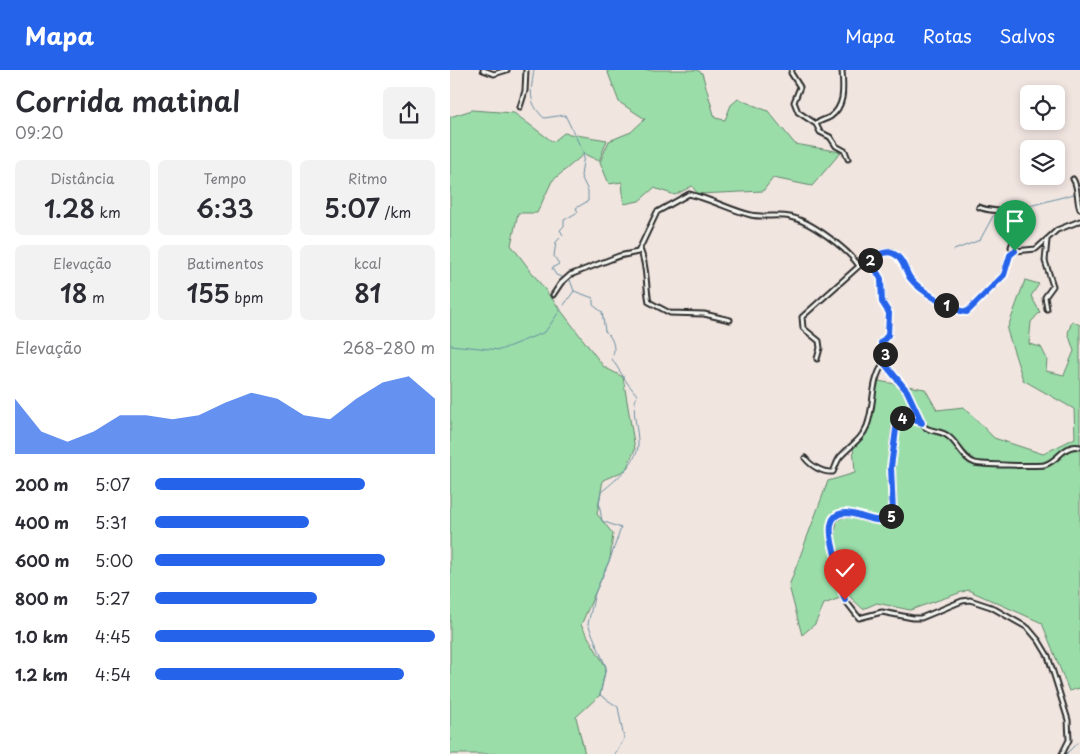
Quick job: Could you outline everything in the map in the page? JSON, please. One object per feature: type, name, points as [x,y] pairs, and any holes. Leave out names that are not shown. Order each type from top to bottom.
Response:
[{"type":"street","points":[[483,70],[494,74],[508,70]]},
{"type":"street","points":[[520,107],[525,91],[526,70]]},
{"type":"street","points":[[792,70],[791,73],[800,88],[794,102],[798,112],[816,124],[820,132],[830,137],[836,146],[845,151],[848,159]]},
{"type":"street","points":[[816,124],[829,118],[838,110],[844,96],[842,70]]},
{"type":"street","points":[[1073,178],[1077,186],[1076,196],[1080,209]]},
{"type":"street","points":[[553,295],[561,283],[570,275],[620,256],[635,253],[640,249],[657,212],[690,194],[751,215],[796,218],[841,245],[859,266]]},
{"type":"street","points":[[979,207],[1009,212],[1017,217],[1018,224],[1011,247],[1015,251]]},
{"type":"street","points":[[817,359],[820,348],[819,341],[803,328],[802,317],[859,266],[885,252],[899,257],[915,283],[944,304],[967,312],[1004,275],[1010,255],[1015,251],[1036,249],[1057,230],[1080,221]]},
{"type":"street","points":[[1047,239],[1045,261],[1053,286],[1045,298],[1047,309]]},
{"type":"street","points":[[640,249],[646,263],[649,302],[670,313],[704,314],[730,320]]},
{"type":"street","points":[[805,458],[812,465],[826,471],[834,471],[842,455],[860,438],[868,424],[872,391],[884,363],[885,355],[881,343],[888,335],[889,313],[882,302],[881,279],[870,260]]},
{"type":"street","points":[[884,363],[907,391],[926,428],[947,435],[967,458],[979,465],[1044,464],[1072,446],[1080,447]]},
{"type":"street","points":[[922,423],[906,417],[897,422],[891,467],[893,512],[890,518],[878,521],[847,513],[841,514],[834,519],[831,535],[845,600],[859,618],[882,612],[921,618],[962,601],[970,600],[991,606],[1028,628],[1048,656],[1068,720],[1069,740],[1062,754]]},
{"type":"green space","points":[[607,70],[697,70],[702,73],[715,118],[725,120],[731,105],[738,99],[768,111],[795,144],[841,152],[812,186],[773,178],[763,191],[698,194],[692,186],[675,195],[654,188],[639,201],[624,204],[622,182],[609,184],[600,162],[609,141],[631,132],[645,119],[619,102]]},
{"type":"green space","points":[[472,110],[514,113],[553,142],[564,133],[607,140],[599,161],[584,154],[552,181],[537,213],[518,213],[511,245],[604,367],[623,377],[635,449],[626,470],[603,480],[597,514],[613,534],[610,559],[581,625],[606,667],[600,695],[576,717],[585,754],[450,754],[450,117]]},
{"type":"green space","points":[[1025,280],[1039,284],[1031,296],[1040,312],[1031,322],[1029,344],[1041,347],[1047,359],[1046,371],[1064,375],[1074,351],[1068,333],[1072,321],[1080,325],[1080,688],[1069,691],[1042,623],[968,590],[910,610],[877,603],[863,609],[848,595],[824,604],[815,624],[802,635],[789,586],[828,481],[855,473],[853,445],[866,434],[878,381],[925,389],[937,410],[964,407],[994,438],[1043,454],[1075,438],[1074,409],[1023,380],[1007,330]]},
{"type":"waterway","points":[[534,70],[531,90],[535,107],[544,118],[565,115],[584,154],[581,176],[588,191],[588,201],[576,208],[578,212],[564,220],[564,226],[560,230],[563,235],[556,242],[554,256],[559,264],[552,268],[556,275],[570,280],[574,291],[593,298],[593,305],[602,312],[605,331],[613,342],[613,355]]},
{"type":"waterway","points":[[1011,211],[1080,194]]},
{"type":"waterway","points":[[954,250],[980,240],[993,216],[1005,213]]},
{"type":"waterway","points":[[564,305],[574,291]]},
{"type":"waterway","points":[[450,345],[500,350],[545,332],[561,309]]},
{"type":"waterway","points":[[612,359],[637,395],[634,408],[638,446],[637,452],[629,465],[618,478],[601,492],[599,503],[602,521],[621,528],[595,593],[588,624],[606,667],[600,695],[618,707],[624,739],[615,754]]},
{"type":"waterway","points":[[1066,754],[1077,743]]},
{"type":"route","points":[[845,600],[830,532],[832,522],[836,517],[844,513],[878,521],[890,518],[893,512],[891,467],[897,422],[900,419],[909,417],[922,423],[907,391],[884,363],[885,355],[881,343],[888,335],[889,313],[882,302],[881,279],[870,260],[885,252],[891,252],[899,257],[912,281],[944,304],[961,312],[967,312],[1004,275],[1010,255],[1015,251]]}]
